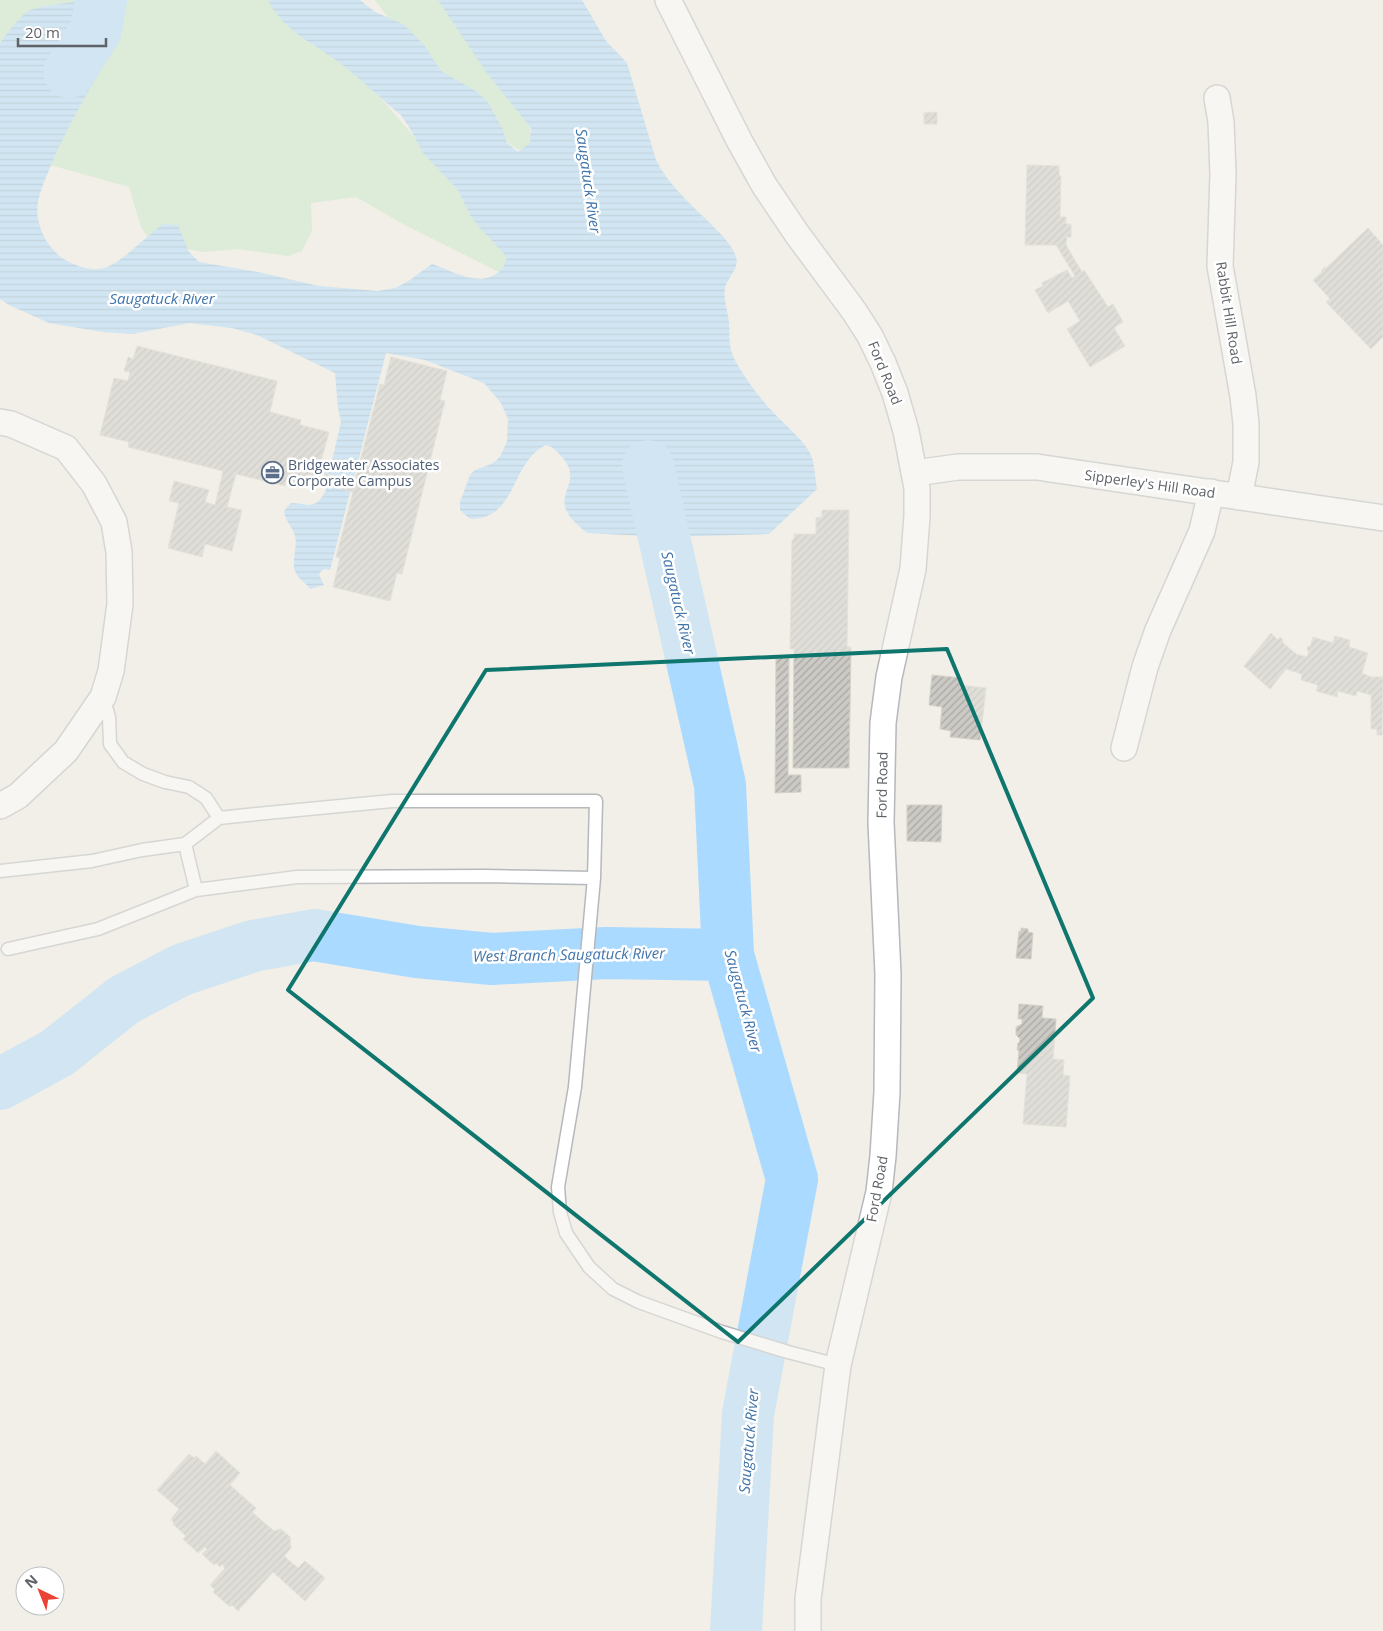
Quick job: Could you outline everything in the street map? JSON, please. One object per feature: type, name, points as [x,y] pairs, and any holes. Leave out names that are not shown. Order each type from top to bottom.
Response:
[{"type":"street","name":"Ford Road","points":[[668,0],[764,185],[870,336],[890,378],[906,431],[917,488],[913,569],[889,677],[883,723],[881,823],[888,974],[887,1092],[883,1156],[879,1192],[838,1365],[808,1599],[808,1631]]},
{"type":"street","name":"Rabbit Hill Road","points":[[1217,98],[1221,122],[1223,174],[1220,266],[1243,396],[1246,424],[1246,462],[1239,497]]},
{"type":"street","points":[[0,422],[11,424],[66,448],[94,484],[114,522],[119,552],[120,604],[111,672],[104,697],[66,751],[18,796],[0,806]]},
{"type":"street","name":"Sipperley's Hill Road","points":[[915,474],[958,467],[1037,468],[1383,518]]},
{"type":"street","points":[[1124,748],[1145,667],[1158,630],[1202,530],[1210,492]]},
{"type":"lane","points":[[104,697],[109,717],[110,744],[123,762],[143,774],[165,782],[189,787],[206,798],[219,818]]},
{"type":"lane","points":[[0,871],[92,861],[142,850],[185,844],[219,818],[392,801],[596,801],[594,878],[586,970],[574,1087],[558,1187],[560,1212],[566,1233],[589,1266],[613,1288],[639,1302],[722,1332],[838,1365]]},
{"type":"lane","points":[[185,844],[196,890]]},
{"type":"lane","points":[[8,949],[98,929],[196,890],[297,877],[485,876],[594,878]]},
{"type":"highlighted area","points":[[947,649],[1093,998],[738,1342],[288,990],[486,670]]},
{"type":"green space","points":[[0,0],[308,0],[330,39],[507,245],[521,283],[405,225],[356,197],[311,203],[312,231],[302,251],[288,256],[238,249],[204,252],[152,243],[141,227],[129,187],[0,151]]},
{"type":"green space","points":[[375,0],[473,0],[527,99],[533,159],[494,134],[409,46]]},
{"type":"water","points":[[268,0],[360,0],[375,12],[403,24],[424,45],[441,71],[479,93],[489,104],[503,130],[507,143],[518,152],[530,143],[531,128],[486,72],[438,0],[582,0],[606,41],[627,63],[656,160],[661,169],[679,193],[724,237],[734,252],[737,261],[735,269],[725,288],[732,353],[756,392],[808,449],[813,463],[817,489],[769,534],[664,537],[587,533],[573,520],[566,510],[564,503],[570,478],[567,464],[556,450],[546,445],[534,453],[506,500],[497,510],[486,517],[470,519],[460,510],[460,502],[470,475],[475,470],[496,461],[507,441],[508,419],[501,403],[484,383],[425,360],[386,353],[330,570],[325,569],[319,575],[324,585],[310,589],[295,571],[295,536],[284,511],[291,503],[308,505],[317,502],[321,499],[328,485],[331,475],[318,472],[321,461],[332,461],[341,422],[335,373],[257,335],[232,328],[189,323],[133,334],[103,332],[49,323],[0,299],[0,44],[13,26],[28,11],[47,6],[84,1],[98,5],[109,17],[117,31],[107,58],[61,142],[44,182],[38,202],[38,220],[44,237],[61,257],[69,262],[88,268],[95,269],[109,266],[116,263],[163,224],[178,225],[189,252],[199,262],[258,272],[319,286],[378,291],[395,288],[432,264],[475,279],[492,276],[501,270],[507,257],[470,215],[458,190],[423,153],[401,115],[336,60],[289,27]]},
{"type":"building","points":[[937,112],[937,124],[924,124],[924,113]]},
{"type":"building","points":[[1027,165],[1059,166],[1059,176],[1061,176],[1060,217],[1066,217],[1066,224],[1071,224],[1071,237],[1067,237],[1066,245],[1082,272],[1084,270],[1108,307],[1113,304],[1123,322],[1114,328],[1125,346],[1090,367],[1067,329],[1080,321],[1068,301],[1048,313],[1035,290],[1043,286],[1042,283],[1067,270],[1072,278],[1075,276],[1056,245],[1025,245]]},
{"type":"building","points":[[1368,228],[1383,245],[1383,337],[1371,349],[1326,302],[1330,299],[1313,280]]},
{"type":"building","name":"Bridgewater Associates Corporate Campus","points":[[137,346],[277,381],[270,412],[301,420],[300,425],[329,432],[318,472],[355,481],[380,384],[384,385],[391,357],[447,371],[440,400],[445,401],[402,574],[397,573],[390,601],[333,587],[340,558],[336,557],[353,492],[316,482],[314,488],[286,481],[285,486],[236,474],[227,507],[242,510],[232,551],[205,544],[202,557],[168,548],[179,503],[169,501],[174,481],[209,490],[205,502],[215,505],[223,471],[128,447],[129,442],[100,435],[114,378],[128,381],[130,372],[124,371],[128,357],[133,359]]},
{"type":"building","points":[[822,510],[849,510],[847,647],[851,647],[849,768],[793,768],[794,649],[790,649],[792,540],[794,539],[794,534],[816,534],[816,518],[822,517]]},
{"type":"building","points":[[1271,633],[1278,640],[1280,637],[1283,640],[1282,642],[1296,654],[1307,657],[1308,646],[1310,647],[1313,637],[1333,643],[1335,636],[1350,640],[1349,647],[1368,653],[1362,673],[1371,677],[1383,677],[1382,735],[1377,735],[1377,729],[1371,729],[1371,695],[1357,691],[1356,696],[1338,691],[1337,697],[1316,691],[1318,685],[1301,680],[1302,674],[1286,669],[1270,689],[1244,666]]},
{"type":"building","points":[[776,657],[789,658],[788,775],[801,775],[801,792],[775,793]]},
{"type":"building","points":[[932,675],[962,678],[961,685],[986,688],[980,740],[950,737],[951,731],[940,729],[942,707],[929,705]]},
{"type":"building","points":[[907,805],[942,805],[941,842],[907,841]]},
{"type":"building","points":[[1021,928],[1028,929],[1028,932],[1033,933],[1031,959],[1016,958]]},
{"type":"building","points":[[1019,1004],[1043,1006],[1042,1018],[1056,1019],[1053,1059],[1064,1060],[1063,1075],[1070,1076],[1066,1127],[1023,1124],[1027,1074],[1017,1073],[1019,1050],[1017,1050],[1020,1039],[1016,1035],[1016,1027],[1022,1024],[1022,1019],[1018,1019]]},
{"type":"building","points":[[216,1451],[240,1473],[230,1485],[256,1508],[252,1512],[274,1531],[281,1529],[290,1537],[291,1548],[284,1556],[298,1568],[305,1561],[325,1578],[305,1601],[273,1572],[238,1611],[232,1605],[230,1607],[213,1592],[215,1590],[210,1585],[225,1568],[222,1564],[220,1567],[216,1563],[214,1565],[202,1554],[207,1549],[205,1547],[198,1553],[183,1539],[186,1536],[173,1524],[171,1519],[179,1509],[157,1490],[189,1454],[194,1458],[196,1456],[205,1464]]},
{"type":"waterway","name":"Saugatuck River","points":[[69,72],[96,30],[101,0]]},
{"type":"waterway","name":"Saugatuck River","points":[[648,466],[720,785],[728,955],[792,1179],[748,1414],[736,1631]]},
{"type":"waterway","name":"West Branch Saugatuck River","points":[[0,1084],[57,1053],[124,1000],[181,970],[253,946],[314,935],[417,952],[492,959],[606,953],[728,955]]},
{"type":"place","name":"Bridgewater Associates Corporate Campus","points":[[272,473]]}]
